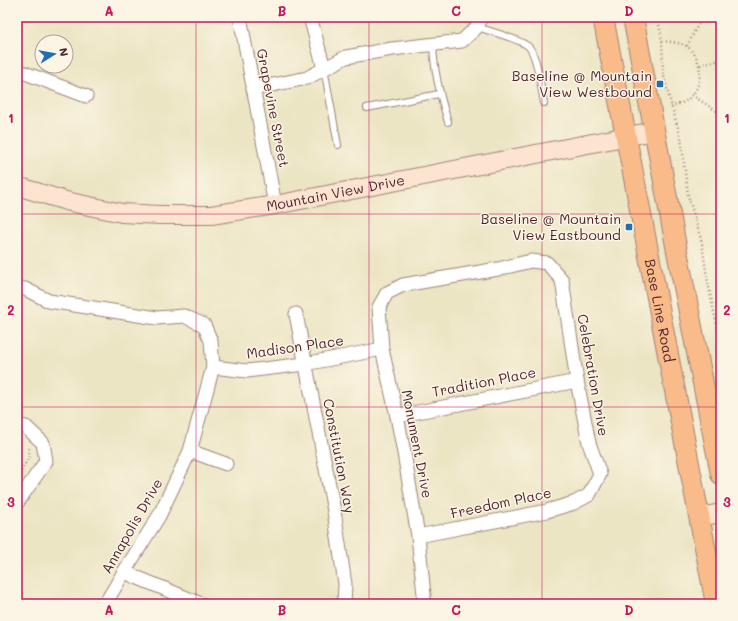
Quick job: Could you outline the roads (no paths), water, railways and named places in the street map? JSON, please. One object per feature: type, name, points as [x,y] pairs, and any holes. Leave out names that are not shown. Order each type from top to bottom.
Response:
[{"type":"main road","name":"Base Line Road","points":[[604,17],[716,604]]},
{"type":"main road","name":"Base Line Road","points":[[633,17],[721,474]]},
{"type":"street","name":"Grapevine Street","points":[[240,17],[275,205]]},
{"type":"street","points":[[310,17],[324,68]]},
{"type":"street","points":[[253,89],[307,78],[346,57],[392,49],[462,41],[479,22]]},
{"type":"street","points":[[17,70],[86,96]]},
{"type":"street","name":"Mountain View Drive","points":[[17,186],[66,201],[122,213],[211,215],[275,205],[654,131]]},
{"type":"street","name":"Monument Drive","points":[[423,604],[424,595],[418,536],[397,416],[382,349],[379,307],[387,293],[403,285],[498,269],[531,261],[547,263]]},
{"type":"street","name":"Celebration Drive","points":[[547,263],[562,280],[576,381],[589,443],[600,474],[589,495]]},
{"type":"street","name":"Annapolis Drive","points":[[17,288],[26,288],[49,301],[157,318],[184,316],[204,325],[211,341],[213,366],[190,451],[159,516],[105,604]]},
{"type":"street","name":"Constitution Way","points":[[296,314],[334,511],[345,584],[344,604]]},
{"type":"street","name":"Madison Place","points":[[213,366],[247,371],[305,364],[382,349]]},
{"type":"street","name":"Tradition Place","points":[[397,416],[576,381]]},
{"type":"street","points":[[17,425],[26,427],[43,443],[46,462],[17,503]]},
{"type":"street","points":[[190,451],[226,464]]},
{"type":"street","name":"Freedom Place","points":[[418,536],[547,511],[574,503],[589,495]]},
{"type":"street","points":[[699,517],[721,513]]},
{"type":"street","points":[[124,572],[201,604]]},
{"type":"lane","points":[[479,22],[528,46],[534,54],[544,103]]},
{"type":"lane","points":[[433,45],[434,66],[439,94],[448,122]]},
{"type":"lane","points":[[324,68],[338,146]]},
{"type":"lane","points":[[367,108],[439,94]]},
{"type":"place","name":"Baseline @ Mountain View Westbound","points":[[660,84]]},
{"type":"place","name":"Baseline @ Mountain View Eastbound","points":[[629,227]]}]
